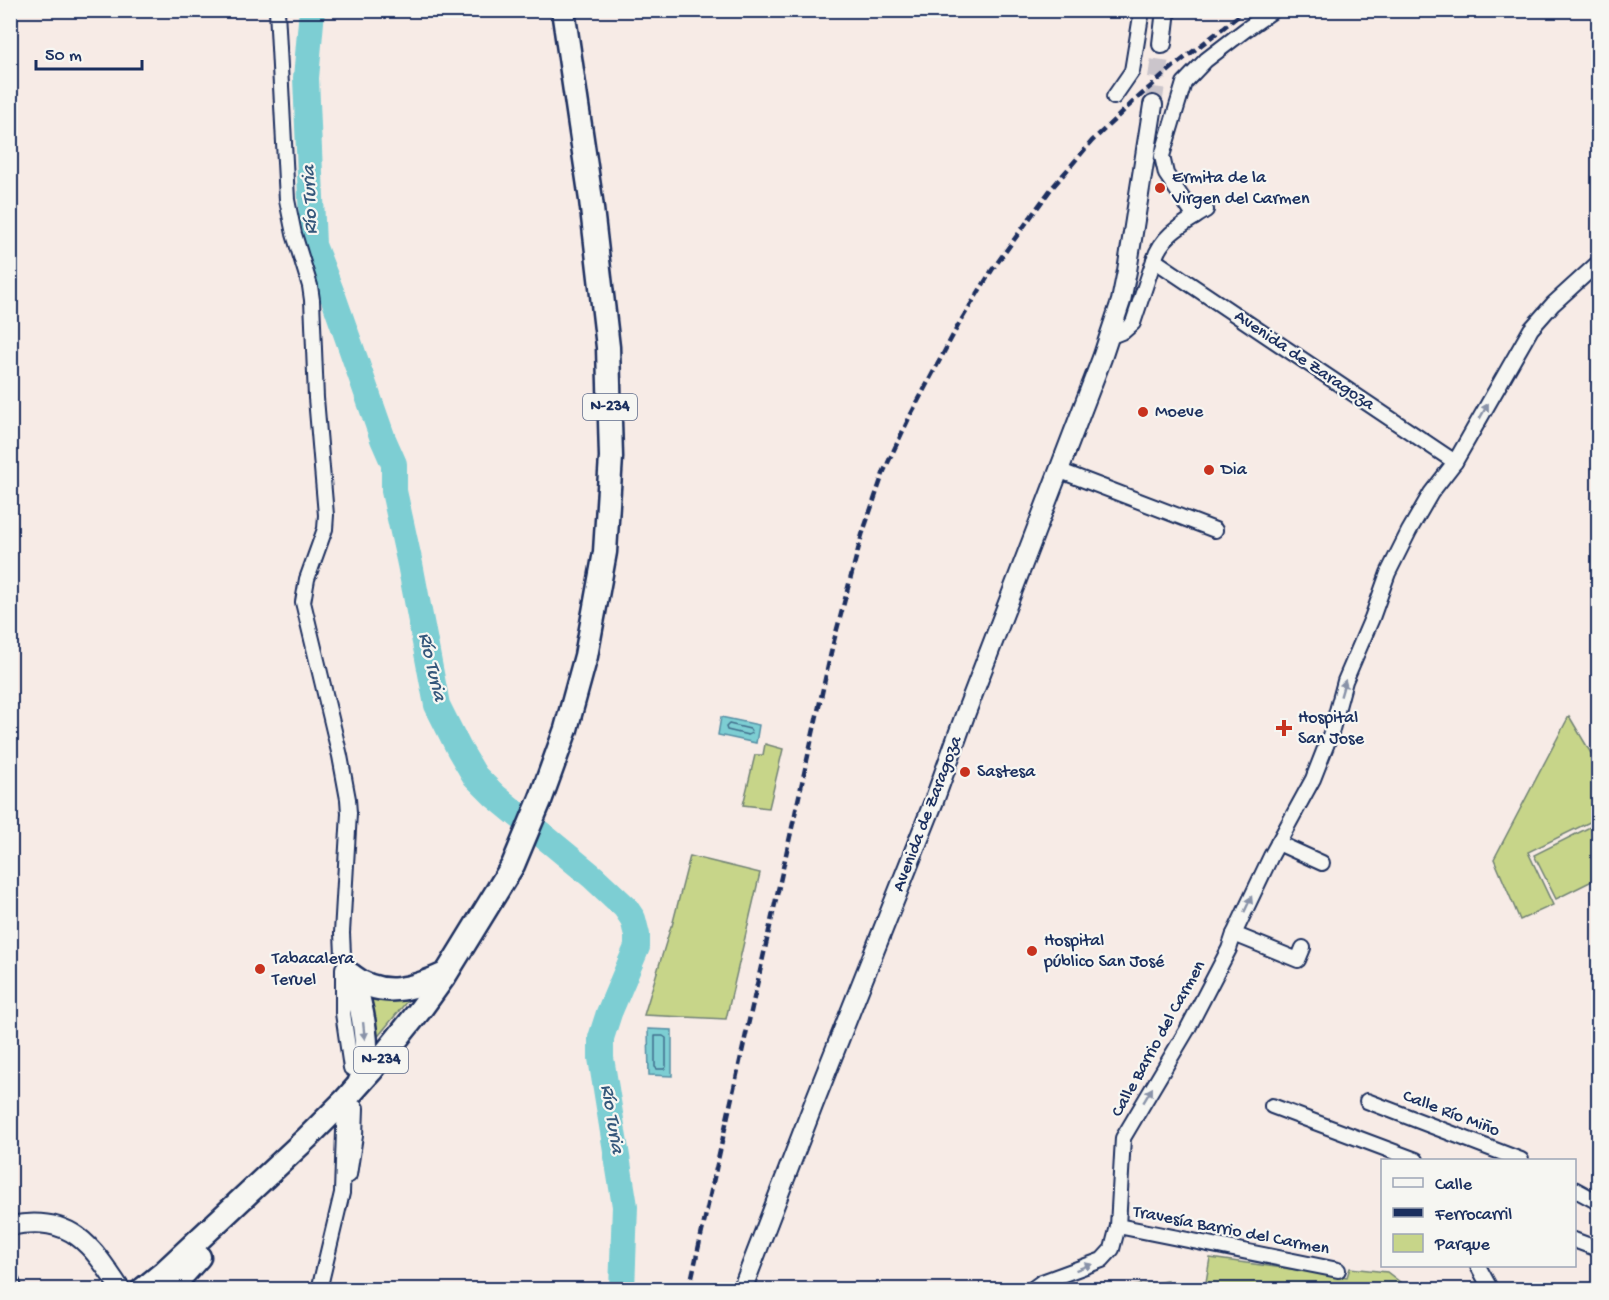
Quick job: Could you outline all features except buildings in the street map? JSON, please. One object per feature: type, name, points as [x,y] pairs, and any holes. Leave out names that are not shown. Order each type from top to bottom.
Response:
[{"type":"highway","name":"N-234","points":[[163,1284],[352,1091],[394,1043],[446,974],[513,865],[566,729],[586,656],[604,552],[611,458],[608,347],[591,200],[563,10]]},
{"type":"highway","points":[[347,965],[363,983],[392,989],[407,989],[446,974]]},
{"type":"highway","points":[[347,965],[357,989],[366,1049],[365,1068],[352,1091]]},
{"type":"highway","points":[[142,1290],[163,1284]]},
{"type":"main road","points":[[1162,44],[1166,10]]},
{"type":"main road","name":"Avenida de Zaragoza","points":[[742,1290],[934,801],[1109,337],[1127,272],[1153,105]]},
{"type":"main road","points":[[10,1226],[35,1223],[73,1232],[97,1254],[116,1282]]},
{"type":"street","points":[[278,10],[287,200],[312,300],[316,399],[326,515],[325,529],[307,579],[303,602],[348,799],[343,910],[347,965]]},
{"type":"street","points":[[1114,97],[1132,70],[1142,10]]},
{"type":"street","points":[[1109,337],[1124,331],[1133,323],[1157,249],[1162,242],[1172,232],[1201,213],[1166,174],[1162,156],[1184,83],[1206,60],[1274,10]]},
{"type":"street","name":"Avenida de Zaragoza","points":[[1154,260],[1455,462]]},
{"type":"street","name":"Calle Barrio del Carmen","points":[[1031,1290],[1042,1282],[1102,1260],[1112,1249],[1118,1226],[1123,1138],[1187,1030],[1229,949],[1278,843],[1313,779],[1331,732],[1345,681],[1388,573],[1414,522],[1431,493],[1455,462],[1531,329],[1553,304],[1599,263]]},
{"type":"street","points":[[1058,470],[1215,530]]},
{"type":"street","points":[[1278,843],[1323,863]]},
{"type":"street","points":[[1234,934],[1298,960],[1303,948]]},
{"type":"street","points":[[319,1290],[342,1193],[352,1091]]},
{"type":"street","name":"Calle Río Miño","points":[[1367,1101],[1516,1159]]},
{"type":"street","points":[[1272,1106],[1411,1159]]},
{"type":"street","points":[[1576,1190],[1599,1202]]},
{"type":"street","name":"Travesía Barrio del Carmen","points":[[1118,1226],[1338,1270]]},
{"type":"street","points":[[1576,1240],[1599,1250]]},
{"type":"street","points":[[1479,1267],[1491,1290]]},
{"type":"street","points":[[10,1276],[15,1290]]},
{"type":"green space","points":[[1569,716],[1598,765],[1598,818],[1528,852],[1553,905],[1520,920],[1494,859]]},
{"type":"green space","points":[[765,744],[783,749],[769,808],[743,805],[755,755],[763,755]]},
{"type":"green space","points":[[1598,823],[1598,878],[1556,899],[1534,855]]},
{"type":"green space","points":[[690,856],[760,873],[726,1019],[644,1015],[672,926]]},
{"type":"green space","points":[[364,990],[408,997],[408,1000],[375,1040]]},
{"type":"green space","points":[[1210,1258],[1347,1277],[1350,1268],[1387,1272],[1409,1289],[1322,1290],[1302,1286],[1286,1290],[1188,1290],[1205,1288]]},
{"type":"green space","points":[[1167,1281],[1167,1289],[1118,1289]]},
{"type":"water","points":[[721,717],[759,725],[756,743],[718,735]]},
{"type":"water","points":[[648,1029],[672,1030],[672,1076],[649,1075]]},
{"type":"waterway","name":"Río Turia","points":[[312,10],[306,78],[313,245],[394,464],[394,491],[437,705],[475,776],[495,796],[593,877],[625,907],[633,919],[637,935],[637,947],[601,1038],[601,1058],[625,1206],[622,1290]]},
{"type":"tunnel","points":[[1153,105],[1162,44]]},
{"type":"railway","points":[[689,1290],[832,648],[862,535],[884,471],[910,416],[960,322],[992,270],[1051,189],[1092,141],[1133,102],[1173,67],[1246,10]]},
{"type":"place","name":"Ermita de la Virgen del Carmen","points":[[1160,188]]},
{"type":"place","name":"Moeve","points":[[1143,412]]},
{"type":"place","name":"Dia","points":[[1209,470]]},
{"type":"place","name":"Hospital San Jose","points":[[1284,728]]},
{"type":"place","name":"Sastesa","points":[[965,772]]},
{"type":"place","name":"Hospital público San José","points":[[1032,951]]},
{"type":"place","name":"Tabacalera Teruel","points":[[260,969]]}]
